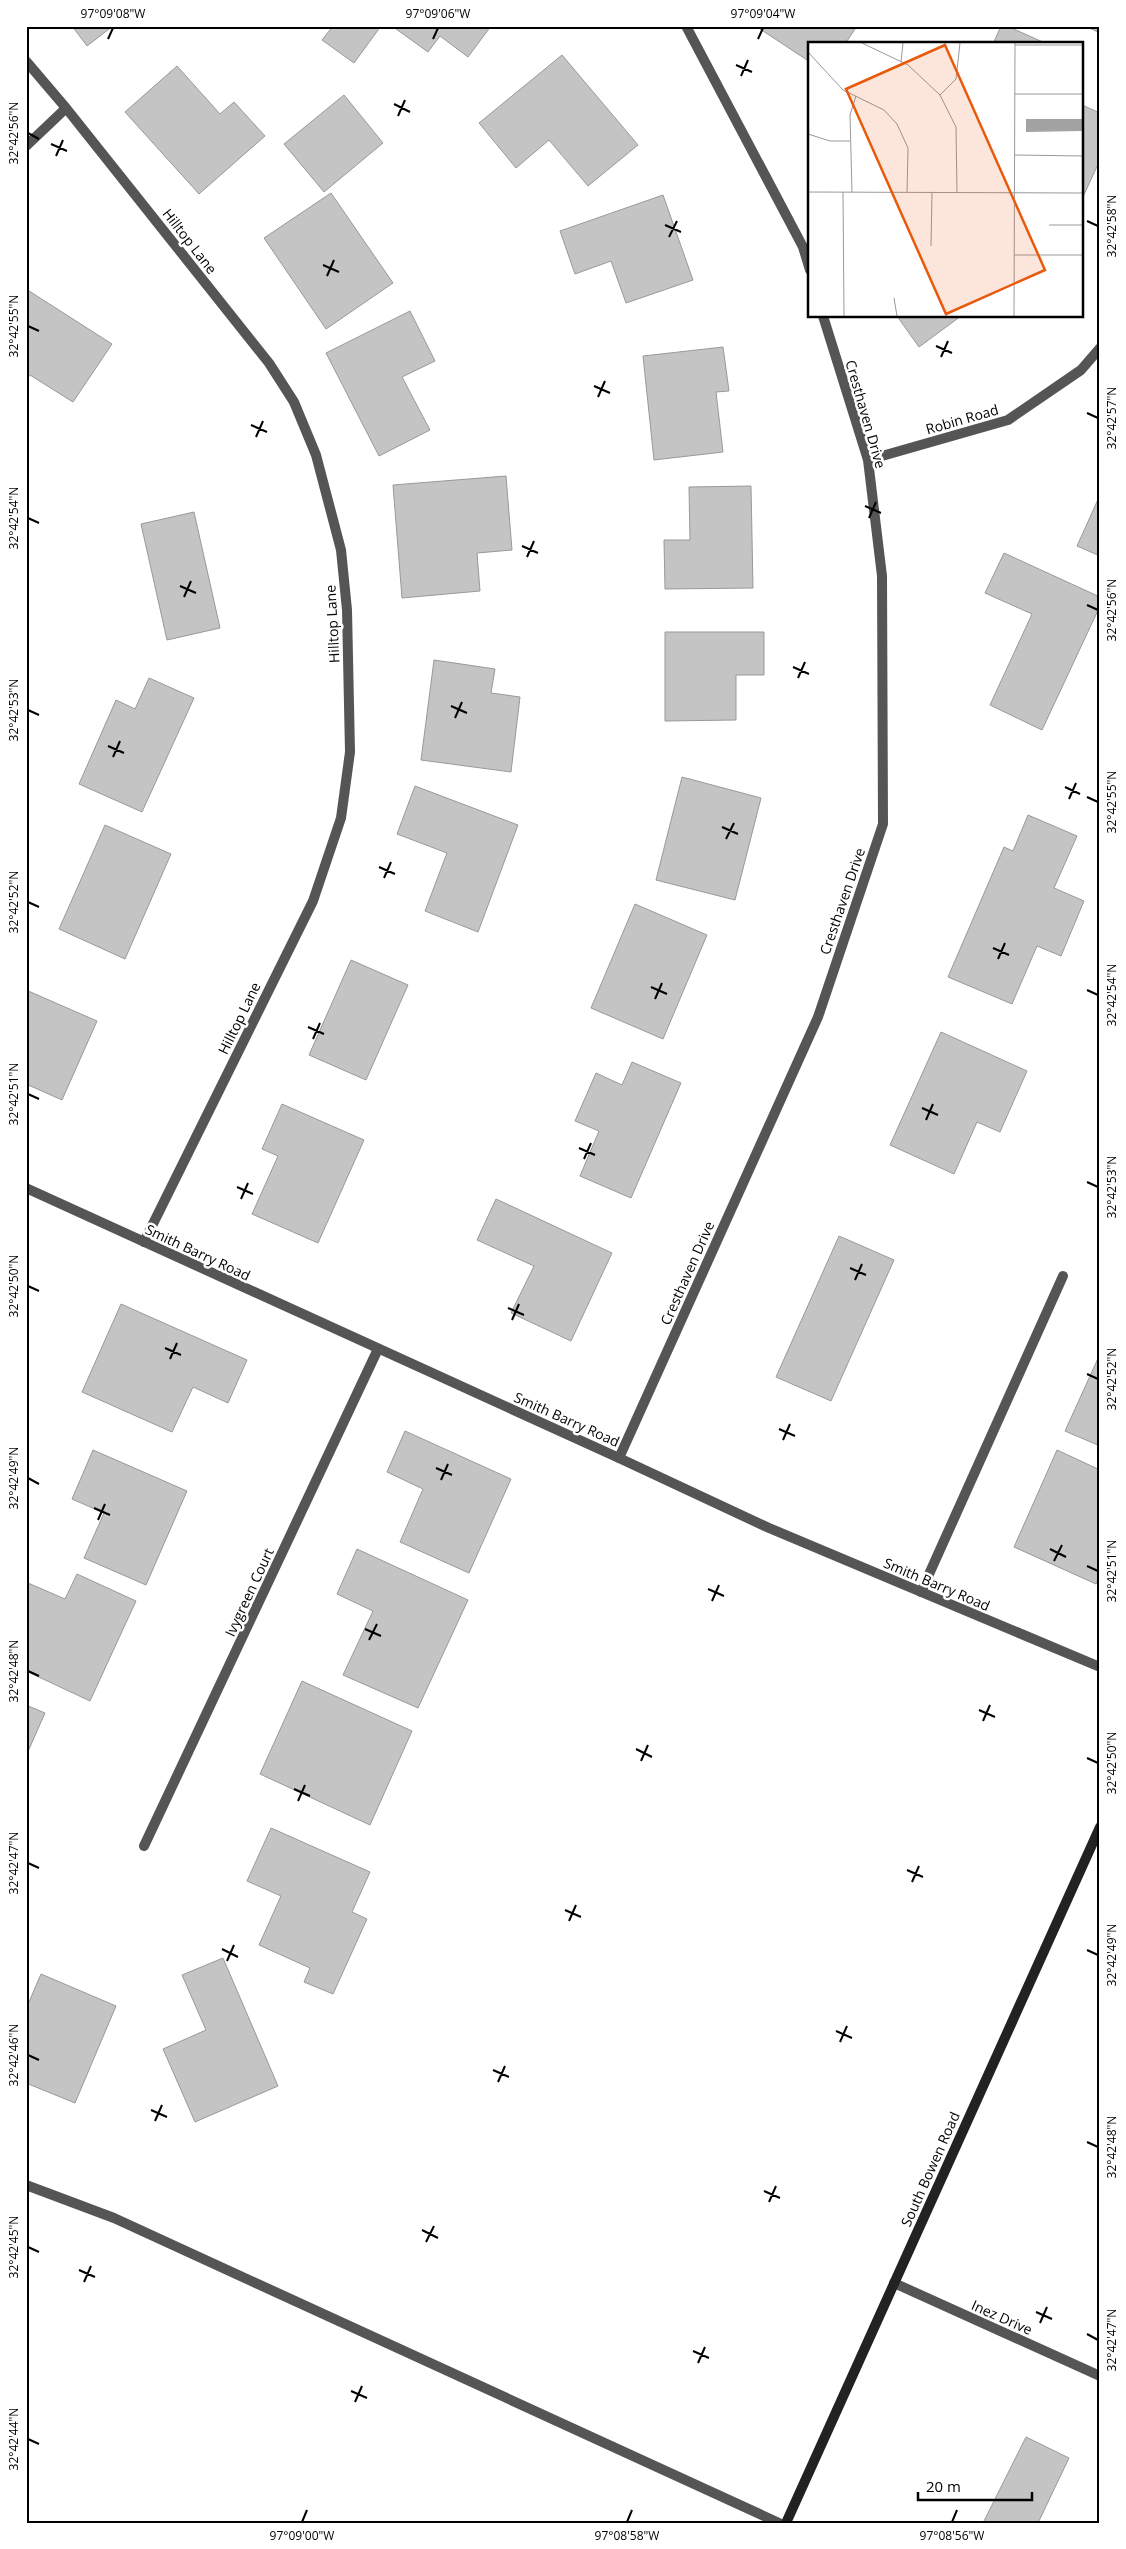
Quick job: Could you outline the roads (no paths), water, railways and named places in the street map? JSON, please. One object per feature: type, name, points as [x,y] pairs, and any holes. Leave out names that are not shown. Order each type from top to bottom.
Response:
[{"type":"main road","name":"South Bowen Road","points":[[786,2523],[1100,1827]]},
{"type":"street","points":[[686,26],[803,246],[808,263]]},
{"type":"street","name":"Hilltop Lane","points":[[26,61],[66,108],[269,363],[294,402],[316,454],[341,550],[347,610],[350,752],[341,818],[313,901],[144,1242]]},
{"type":"street","points":[[26,146],[66,108]]},
{"type":"street","name":"Cresthaven Drive","points":[[619,1458],[818,1017],[883,824],[882,576],[868,460],[825,318]]},
{"type":"street","name":"Robin Road","points":[[868,460],[1008,420],[1081,370],[1100,348]]},
{"type":"street","name":"Smith Barry Road","points":[[26,1188],[769,1528],[1100,1667]]},
{"type":"street","points":[[921,1592],[1063,1276]]},
{"type":"street","name":"Ivygreen Court","points":[[144,1846],[378,1349]]},
{"type":"street","points":[[27,2184],[114,2218],[779,2523]]},
{"type":"street","name":"Inez Drive","points":[[894,2284],[1100,2376]]}]
